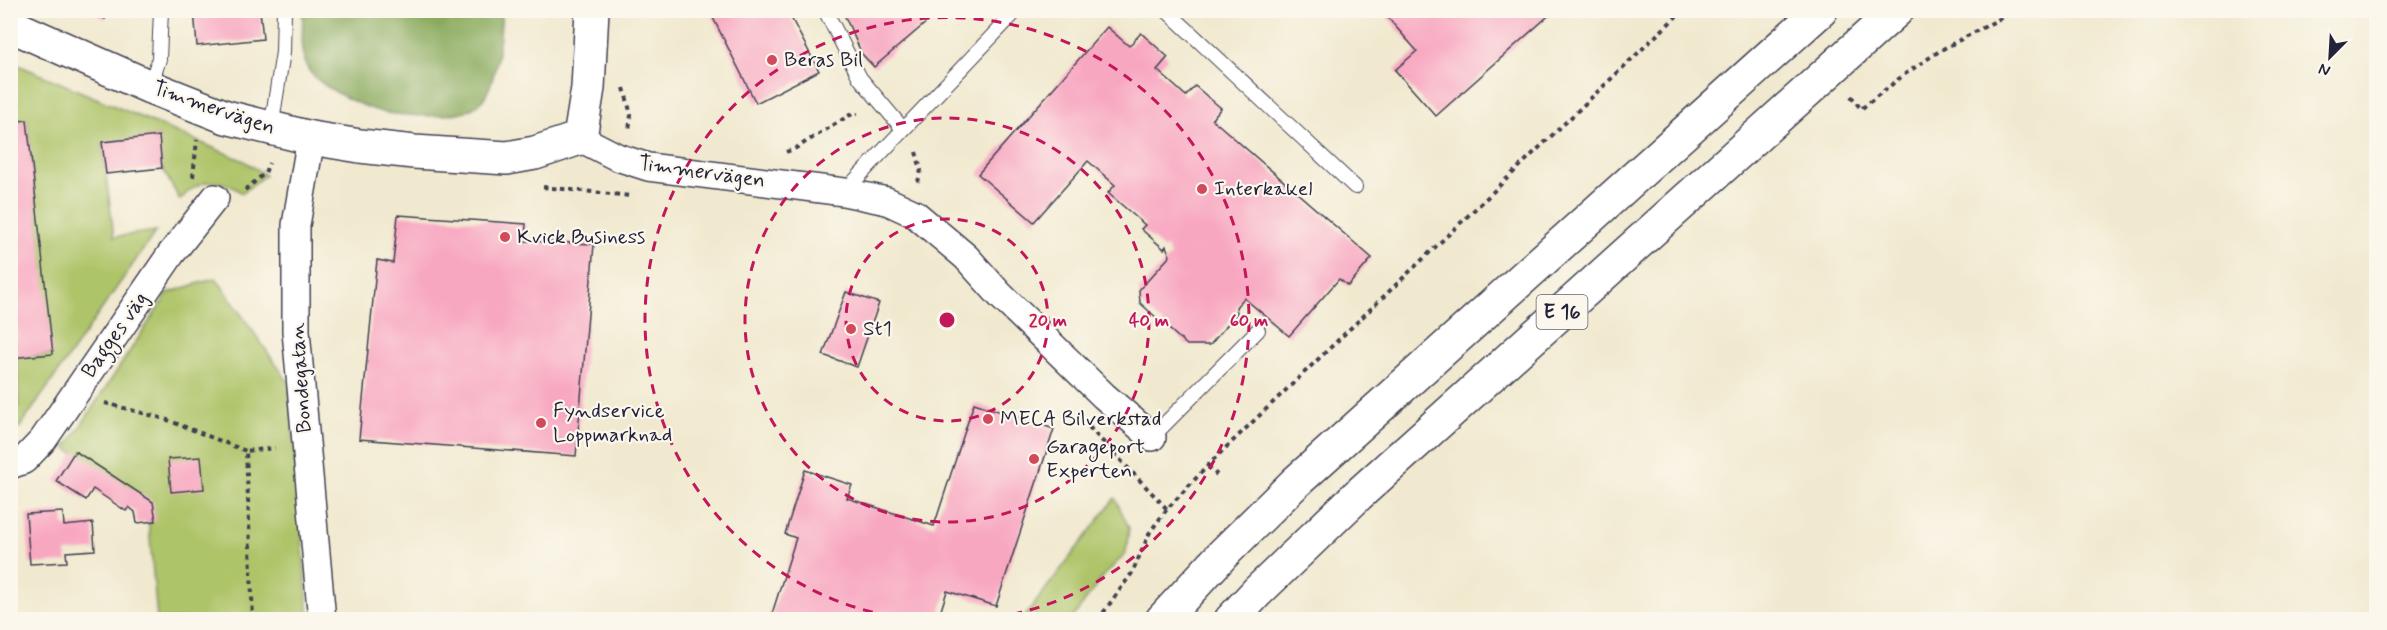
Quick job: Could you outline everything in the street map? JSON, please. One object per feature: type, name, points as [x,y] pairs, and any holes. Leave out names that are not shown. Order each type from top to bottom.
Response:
[{"type":"main road","points":[[580,138],[588,88],[592,10]]},
{"type":"main road","name":"E 16","points":[[1162,620],[1223,554],[1304,476],[1821,10]]},
{"type":"main road","name":"E 16","points":[[1231,620],[1358,495],[1897,10]]},
{"type":"main road","name":"Timmervägen","points":[[10,25],[150,87],[226,117],[311,138],[360,147],[507,158],[535,153],[580,138]]},
{"type":"street","name":"Bondegatan","points":[[311,138],[296,225],[296,331],[322,620]]},
{"type":"street","name":"Timmervägen","points":[[580,138],[617,157],[648,167],[844,192],[887,201],[915,214],[940,233],[1096,388],[1152,437]]},
{"type":"street","name":"Bagges väg","points":[[10,465],[24,460],[43,440],[171,254],[215,198]]},
{"type":"lane","points":[[150,87],[159,59],[161,10]]},
{"type":"lane","points":[[271,128],[283,52],[284,10]]},
{"type":"lane","points":[[825,10],[860,78],[902,130]]},
{"type":"lane","points":[[844,192],[1017,10]]},
{"type":"lane","points":[[1166,10],[1355,187]]},
{"type":"lane","points":[[1152,437],[1258,330]]},
{"type":"path","points":[[1098,620],[1132,573],[1150,532],[1167,508],[1683,10]]},
{"type":"path","points":[[1832,70],[1861,109],[1932,56],[2016,10]]},
{"type":"path","points":[[784,152],[796,148],[850,115],[875,111],[902,130]]},
{"type":"path","points":[[629,132],[635,135]]},
{"type":"path","points":[[215,198],[240,194],[265,173],[269,162],[306,170]]},
{"type":"path","points":[[533,186],[639,197]]},
{"type":"path","points":[[76,392],[101,402],[165,419],[246,451],[306,445]]},
{"type":"path","points":[[1086,423],[1167,508]]},
{"type":"path","points":[[246,451],[253,620]]},
{"type":"path","points":[[1208,466],[1217,475]]},
{"type":"green space","points":[[303,11],[502,11],[497,59],[491,84],[480,103],[462,112],[422,116],[387,113],[367,107],[330,88],[311,73],[306,65],[303,52]]},
{"type":"green space","points":[[11,62],[244,161],[265,175],[242,193],[225,184],[210,182],[194,187],[180,200],[162,168],[158,136],[102,143],[114,237],[156,231],[20,427],[11,433],[11,408],[19,407],[17,358],[52,354],[27,120],[11,122]]},
{"type":"green space","points":[[216,278],[289,383],[309,619],[157,619],[147,504],[66,448],[168,293]]},
{"type":"green space","points":[[1115,498],[1129,528],[1126,553],[1102,578],[1072,619],[1023,619]]},
{"type":"building","points":[[88,10],[109,10],[105,19]]},
{"type":"building","points":[[194,10],[260,10],[263,39],[197,46]]},
{"type":"building","points":[[709,10],[787,10],[819,71],[756,103]]},
{"type":"building","points":[[842,10],[941,10],[874,67],[862,54]]},
{"type":"building","points":[[1381,10],[1555,10],[1436,116],[1395,70],[1417,51]]},
{"type":"building","name":"Interkakel","points":[[1107,27],[1129,46],[1141,33],[1168,57],[1157,70],[1186,96],[1195,86],[1221,108],[1212,119],[1372,258],[1348,286],[1339,279],[1289,336],[1244,298],[1236,307],[1237,313],[1210,345],[1187,345],[1140,303],[1139,290],[1170,256],[1166,246],[1164,249],[1141,229],[1145,225],[1108,193],[1115,185],[1088,161],[1034,222],[978,174]]},
{"type":"building","points":[[27,120],[53,354],[10,358],[10,122]]},
{"type":"building","points":[[159,136],[162,168],[106,174],[102,142]]},
{"type":"building","points":[[398,215],[526,224],[525,241],[594,244],[576,456],[359,439],[377,260],[393,263]]},
{"type":"building","name":"St1","points":[[846,292],[879,303],[857,367],[823,355]]},
{"type":"building","points":[[974,403],[1054,429],[996,606],[947,591],[938,620],[770,620],[796,538],[785,534],[805,470],[852,485],[847,498],[934,526]]},
{"type":"building","points":[[75,451],[153,502],[156,521],[137,523],[135,512],[129,507],[126,511],[93,489],[86,500],[56,481]]},
{"type":"building","points":[[201,457],[204,489],[171,492],[168,459]]},
{"type":"building","points":[[63,512],[64,526],[93,523],[95,550],[66,552],[67,562],[30,564],[26,514]]},
{"type":"place","name":"Beras Bil","points":[[772,60]]},
{"type":"place","name":"Interkakel","points":[[1202,189]]},
{"type":"place","name":"Kvick Business","points":[[505,237]]},
{"type":"place","name":"St1","points":[[851,329]]},
{"type":"place","name":"MECA Bilverkstad","points":[[988,419]]},
{"type":"place","name":"Fyndservice Loppmarknad","points":[[541,423]]},
{"type":"place","name":"Garageport Experten","points":[[1034,459]]}]
